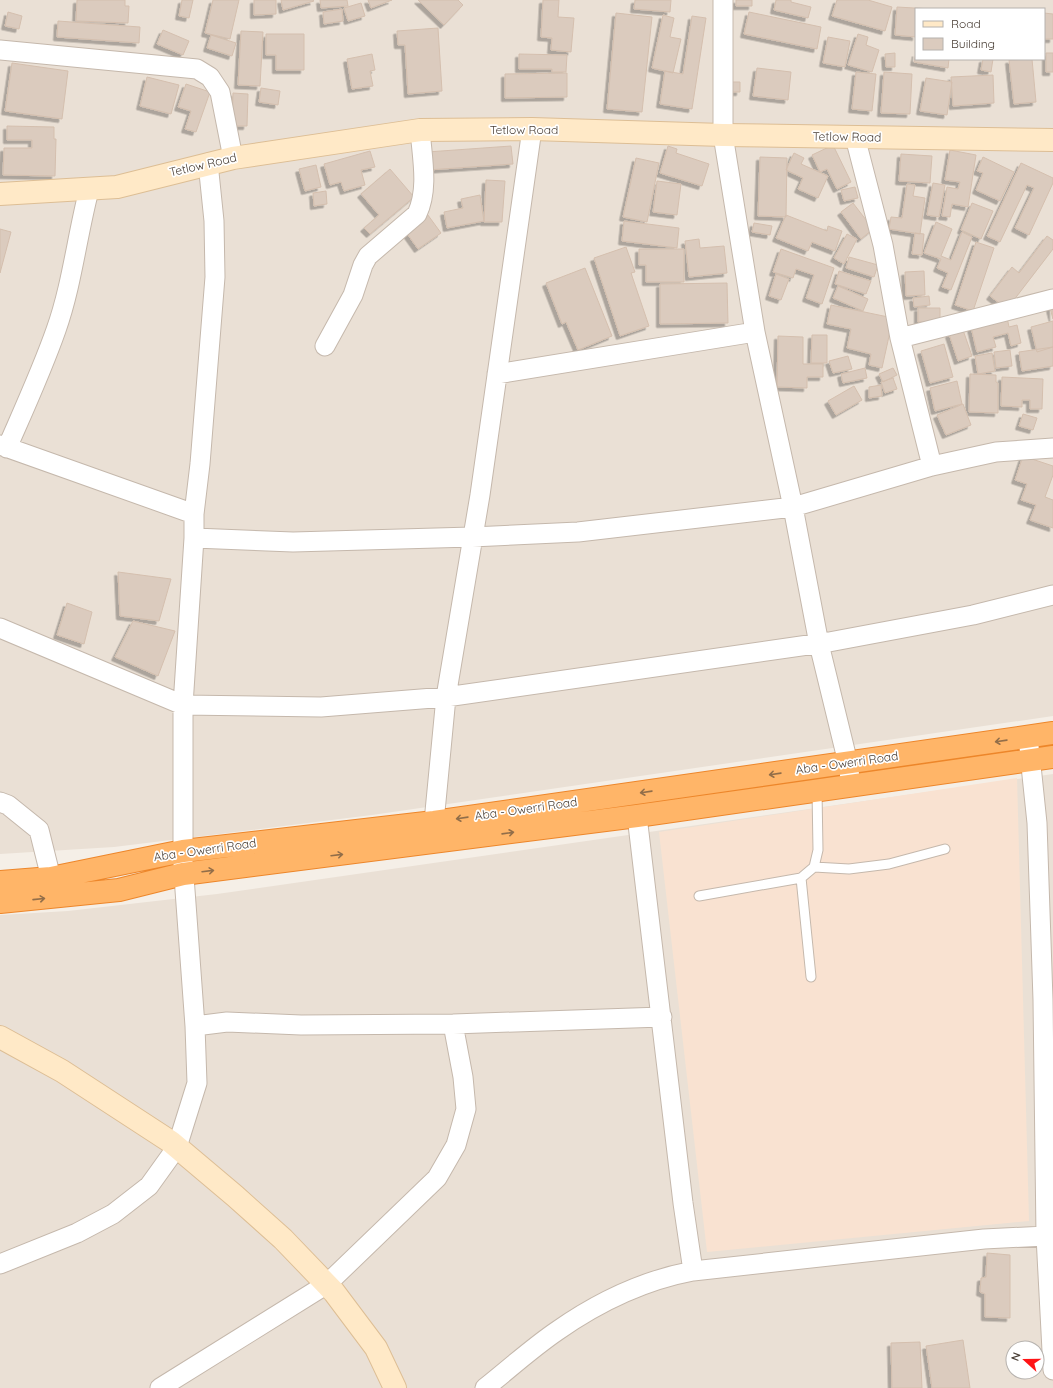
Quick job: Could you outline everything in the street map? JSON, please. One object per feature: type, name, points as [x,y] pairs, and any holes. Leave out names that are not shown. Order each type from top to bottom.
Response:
[{"type":"highway","name":"Aba - Owerri Road","points":[[0,882],[51,878],[183,851],[434,822],[1053,733]]},
{"type":"highway","name":"Aba - Owerri Road","points":[[0,902],[119,890],[183,874],[637,816],[1053,757]]},
{"type":"street","points":[[723,0],[723,135],[755,332],[793,507],[820,644],[848,763],[851,786]]},
{"type":"street","points":[[0,50],[197,68],[210,77],[220,92],[233,158]]},
{"type":"street","points":[[434,822],[446,697],[480,495],[532,129]]},
{"type":"street","name":"Tetlow Road","points":[[0,194],[89,190],[117,187],[208,163],[233,158],[420,130],[532,129],[723,135],[1053,140]]},
{"type":"street","points":[[325,346],[353,295],[362,265],[368,256],[417,214],[421,205],[423,187],[420,130]]},
{"type":"street","points":[[856,137],[883,245],[900,338],[932,466]]},
{"type":"street","points":[[0,1264],[77,1233],[113,1214],[149,1186],[177,1147],[197,1083],[195,1026],[183,874],[183,705],[194,538],[194,514],[200,464],[215,278],[214,221],[208,163]]},
{"type":"street","points":[[89,190],[80,225],[68,291],[56,329],[3,447],[194,514]]},
{"type":"street","points":[[900,338],[1053,299]]},
{"type":"street","points":[[497,374],[755,332]]},
{"type":"street","points":[[194,538],[293,542],[472,537],[578,532],[793,507],[932,466],[996,452],[1053,448]]},
{"type":"street","points":[[0,628],[183,705],[321,707],[446,697],[820,644],[973,615],[1053,595]]},
{"type":"street","points":[[1028,737],[1037,823],[1048,1000],[1046,1236],[1052,1321],[1053,1370]]},
{"type":"street","points":[[0,802],[8,805],[39,830],[51,878]]},
{"type":"street","points":[[637,816],[683,1203],[693,1271]]},
{"type":"street","points":[[195,1026],[227,1022],[301,1025],[453,1024],[662,1017]]},
{"type":"street","points":[[160,1388],[327,1284],[437,1178],[456,1145],[466,1109],[463,1077],[453,1024]]},
{"type":"street","points":[[0,1037],[62,1071],[177,1147],[283,1239],[327,1284],[376,1348],[395,1388]]},
{"type":"street","points":[[485,1388],[572,1321],[618,1296],[667,1276],[693,1271],[984,1239],[1046,1236]]},
{"type":"lane","points":[[699,896],[801,878],[814,867],[818,850],[817,791]]},
{"type":"lane","points":[[814,867],[849,869],[889,864],[945,849]]},
{"type":"lane","points":[[801,878],[812,977]]},
{"type":"shaded area","points":[[0,0],[1053,0],[1053,716],[372,815],[114,847],[0,854]]},
{"type":"shaded area","points":[[1053,774],[1053,1388],[0,1388],[0,915],[68,911],[217,894]]},
{"type":"shaded area","points":[[1017,778],[1029,1221],[707,1252],[659,832]]},
{"type":"building","points":[[77,0],[125,0],[125,6],[129,6],[128,23],[76,21]]},
{"type":"building","points":[[182,0],[193,0],[189,18],[179,16]]},
{"type":"building","points":[[213,0],[239,0],[230,39],[205,33]]},
{"type":"building","points":[[254,0],[276,0],[276,14],[254,15]]},
{"type":"building","points":[[281,0],[313,0],[314,1],[283,10]]},
{"type":"building","points":[[320,0],[347,0],[348,6],[321,8]]},
{"type":"building","points":[[368,0],[392,0],[371,8]]},
{"type":"building","points":[[418,0],[458,0],[463,5],[444,25]]},
{"type":"building","points":[[543,0],[559,0],[558,17],[574,18],[571,52],[551,50],[552,38],[541,37]]},
{"type":"building","points":[[635,0],[671,0],[670,12],[634,9]]},
{"type":"building","points":[[736,0],[752,0],[752,6],[736,6]]},
{"type":"building","points":[[776,0],[791,0],[791,2],[811,7],[808,18],[774,10]]},
{"type":"building","points":[[837,0],[868,0],[892,7],[885,31],[832,16]]},
{"type":"building","points":[[361,3],[365,16],[348,21],[344,8]]},
{"type":"building","points":[[897,7],[915,8],[915,37],[895,35]]},
{"type":"building","points":[[342,9],[343,21],[324,24],[323,12]]},
{"type":"building","points":[[8,12],[22,16],[19,29],[5,26]]},
{"type":"building","points":[[749,12],[821,27],[817,49],[744,34]]},
{"type":"building","points":[[616,13],[652,17],[642,112],[607,109]]},
{"type":"building","points":[[1045,13],[1053,14],[1053,39],[1045,39]]},
{"type":"building","points":[[663,15],[674,18],[670,37],[681,39],[673,73],[652,68]]},
{"type":"building","points":[[692,16],[706,18],[692,109],[660,104],[665,71],[683,74]]},
{"type":"building","points":[[58,21],[140,27],[139,43],[57,37]]},
{"type":"building","points":[[438,28],[442,91],[408,94],[405,45],[398,45],[397,31]]},
{"type":"building","points":[[163,30],[189,41],[183,55],[157,44]]},
{"type":"building","points":[[241,31],[263,32],[260,86],[238,85]]},
{"type":"building","points":[[266,34],[304,34],[304,70],[276,70],[276,55],[266,55]]},
{"type":"building","points":[[858,34],[868,37],[866,45],[879,50],[872,72],[848,65]]},
{"type":"building","points":[[211,35],[236,43],[232,56],[207,48]]},
{"type":"building","points":[[828,37],[850,41],[845,67],[823,63]]},
{"type":"building","points":[[895,53],[895,67],[886,67],[885,54]]},
{"type":"building","points":[[1046,53],[1053,53],[1053,72],[1046,72]]},
{"type":"building","points":[[372,54],[375,70],[370,71],[373,86],[352,89],[347,59]]},
{"type":"building","points":[[519,54],[567,55],[566,72],[552,72],[552,69],[519,69]]},
{"type":"building","points":[[915,58],[915,60],[949,60],[948,68],[914,62]]},
{"type":"building","points":[[983,60],[993,60],[991,72],[981,70]]},
{"type":"building","points":[[1009,60],[1032,60],[1036,102],[1014,104]]},
{"type":"building","points":[[12,63],[68,71],[62,119],[5,111]]},
{"type":"building","points":[[757,68],[791,72],[788,100],[753,96]]},
{"type":"building","points":[[856,72],[876,74],[872,111],[852,109]]},
{"type":"building","points":[[884,72],[912,74],[910,114],[881,113]]},
{"type":"building","points":[[567,73],[567,97],[505,98],[505,74]]},
{"type":"building","points":[[993,75],[994,103],[953,106],[951,77]]},
{"type":"building","points":[[147,77],[179,85],[171,114],[140,106]]},
{"type":"building","points":[[926,78],[952,82],[947,115],[920,111]]},
{"type":"building","points":[[732,82],[740,82],[740,92],[732,92]]},
{"type":"building","points":[[186,84],[210,92],[196,132],[185,129],[191,111],[178,107]]},
{"type":"building","points":[[261,88],[280,91],[278,105],[259,102]]},
{"type":"building","points":[[233,93],[248,94],[247,126],[232,126]]},
{"type":"building","points":[[7,126],[54,127],[54,139],[56,139],[55,176],[3,175],[4,148],[32,148],[32,140],[7,140]]},
{"type":"building","points":[[833,145],[851,182],[837,189],[827,169],[820,172],[812,155]]},
{"type":"building","points":[[511,146],[513,164],[428,170],[427,152]]},
{"type":"building","points":[[668,146],[677,149],[676,153],[709,164],[702,186],[660,173]]},
{"type":"building","points":[[950,150],[976,155],[968,207],[952,204],[950,217],[942,216],[947,187],[958,189],[960,182],[945,180]]},
{"type":"building","points":[[370,151],[375,167],[361,170],[365,185],[344,191],[341,182],[330,185],[324,164]]},
{"type":"building","points":[[794,153],[804,158],[801,164],[828,176],[818,198],[798,189],[803,178],[786,170]]},
{"type":"building","points":[[901,154],[932,156],[930,183],[899,181]]},
{"type":"building","points":[[760,157],[787,158],[786,217],[758,216]]},
{"type":"building","points":[[983,157],[1014,172],[1000,201],[976,190],[983,173],[977,171]]},
{"type":"building","points":[[636,158],[659,163],[647,222],[623,217]]},
{"type":"building","points":[[1021,163],[1053,178],[1053,183],[1029,235],[1015,228],[1034,188],[1027,185],[1000,242],[987,236]]},
{"type":"building","points":[[316,165],[321,187],[305,191],[299,169]]},
{"type":"building","points":[[390,169],[414,197],[370,234],[364,228],[379,215],[361,194]]},
{"type":"building","points":[[486,180],[505,181],[502,222],[484,222]]},
{"type":"building","points":[[657,181],[681,184],[677,215],[653,212]]},
{"type":"building","points":[[933,183],[945,185],[939,217],[927,215]]},
{"type":"building","points":[[907,184],[915,185],[913,196],[925,198],[920,234],[889,229],[891,217],[902,218]]},
{"type":"building","points":[[855,187],[858,198],[844,201],[841,190]]},
{"type":"building","points":[[326,191],[327,204],[314,206],[313,193]]},
{"type":"building","points":[[480,195],[484,221],[447,228],[444,212],[463,208],[461,199]]},
{"type":"building","points":[[853,203],[873,229],[861,239],[841,212]]},
{"type":"building","points":[[972,203],[993,211],[981,239],[961,230]]},
{"type":"building","points":[[425,211],[441,233],[418,249],[403,228]]},
{"type":"building","points":[[786,215],[827,231],[828,226],[842,231],[835,251],[812,242],[808,251],[776,238]]},
{"type":"building","points":[[624,221],[679,228],[677,248],[622,241]]},
{"type":"building","points":[[936,222],[952,229],[941,256],[951,260],[962,232],[972,237],[951,290],[942,287],[948,273],[937,268],[941,259],[924,253]]},
{"type":"building","points":[[754,223],[772,226],[770,235],[752,232]]},
{"type":"building","points":[[0,229],[11,232],[0,273]]},
{"type":"building","points":[[915,233],[924,234],[922,255],[912,254]]},
{"type":"building","points":[[847,234],[857,239],[844,264],[834,258]]},
{"type":"building","points":[[1047,236],[1053,240],[1053,249],[1007,309],[990,296],[1012,267],[1019,273]]},
{"type":"building","points":[[699,239],[700,248],[724,246],[727,273],[689,277],[685,241]]},
{"type":"building","points":[[976,242],[994,248],[973,311],[955,305]]},
{"type":"building","points":[[626,247],[635,272],[631,273],[649,326],[620,336],[594,258]]},
{"type":"building","points":[[639,249],[684,249],[684,282],[646,282],[646,265],[639,265]]},
{"type":"building","points":[[781,249],[834,268],[822,304],[806,298],[814,275],[796,269],[793,278],[773,272]]},
{"type":"building","points":[[849,257],[878,265],[874,277],[846,268]]},
{"type":"building","points":[[585,268],[612,336],[578,350],[566,322],[562,324],[546,283]]},
{"type":"building","points":[[839,271],[871,281],[866,294],[835,284]]},
{"type":"building","points":[[924,271],[925,295],[906,296],[905,272]]},
{"type":"building","points":[[776,274],[789,279],[781,300],[769,296]]},
{"type":"building","points":[[727,283],[728,323],[660,324],[660,284]]},
{"type":"building","points":[[838,286],[868,299],[863,311],[833,298]]},
{"type":"building","points":[[929,296],[930,305],[914,307],[913,298]]},
{"type":"building","points":[[1053,303],[1053,319],[1049,304]]},
{"type":"building","points":[[831,305],[893,318],[882,368],[869,365],[871,354],[847,348],[851,329],[827,324]]},
{"type":"building","points":[[918,308],[940,308],[940,323],[918,322]]},
{"type":"building","points":[[1007,317],[1009,327],[1017,325],[1021,343],[1011,346],[1008,333],[993,337],[996,347],[977,352],[971,327]]},
{"type":"building","points":[[1053,321],[1053,347],[1037,352],[1031,327]]},
{"type":"building","points":[[963,330],[972,356],[958,361],[949,334]]},
{"type":"building","points":[[812,335],[827,335],[827,363],[811,363]]},
{"type":"building","points":[[778,336],[803,337],[803,364],[823,364],[823,377],[807,377],[807,388],[777,387]]},
{"type":"building","points":[[944,344],[953,377],[930,383],[921,351]]},
{"type":"building","points":[[1053,347],[1053,366],[1022,371],[1019,352]]},
{"type":"building","points":[[1010,350],[1012,366],[996,368],[994,352]]},
{"type":"building","points":[[992,353],[995,371],[978,374],[975,356]]},
{"type":"building","points":[[848,356],[852,369],[833,373],[829,361]]},
{"type":"building","points":[[865,368],[867,378],[843,383],[841,374]]},
{"type":"building","points":[[893,368],[897,375],[883,382],[879,374]]},
{"type":"building","points":[[970,374],[996,375],[996,382],[998,383],[998,413],[969,412]]},
{"type":"building","points":[[1002,377],[1043,379],[1042,409],[1030,409],[1030,400],[1022,400],[1022,407],[1001,406]]},
{"type":"building","points":[[893,378],[897,389],[885,393],[881,382]]},
{"type":"building","points":[[957,381],[962,404],[935,411],[930,388]]},
{"type":"building","points":[[881,385],[882,396],[869,398],[869,387]]},
{"type":"building","points":[[854,386],[862,400],[836,415],[828,401]]},
{"type":"building","points":[[963,404],[971,425],[946,435],[937,415]]},
{"type":"building","points":[[1023,414],[1037,418],[1033,430],[1019,426]]},
{"type":"building","points":[[1023,456],[1053,466],[1053,475],[1045,497],[1053,500],[1053,528],[1030,520],[1036,505],[1021,500],[1027,484],[1015,480]]},
{"type":"building","points":[[118,572],[171,579],[159,621],[120,616]]},
{"type":"building","points":[[67,603],[92,612],[84,644],[57,635]]},
{"type":"building","points":[[133,621],[175,631],[158,676],[115,657]]},
{"type":"building","points":[[987,1253],[1010,1255],[1010,1318],[985,1317],[985,1294],[980,1292],[981,1278],[986,1277]]},
{"type":"building","points":[[963,1340],[970,1388],[932,1388],[926,1346]]},
{"type":"building","points":[[920,1342],[922,1388],[892,1388],[891,1343]]}]
